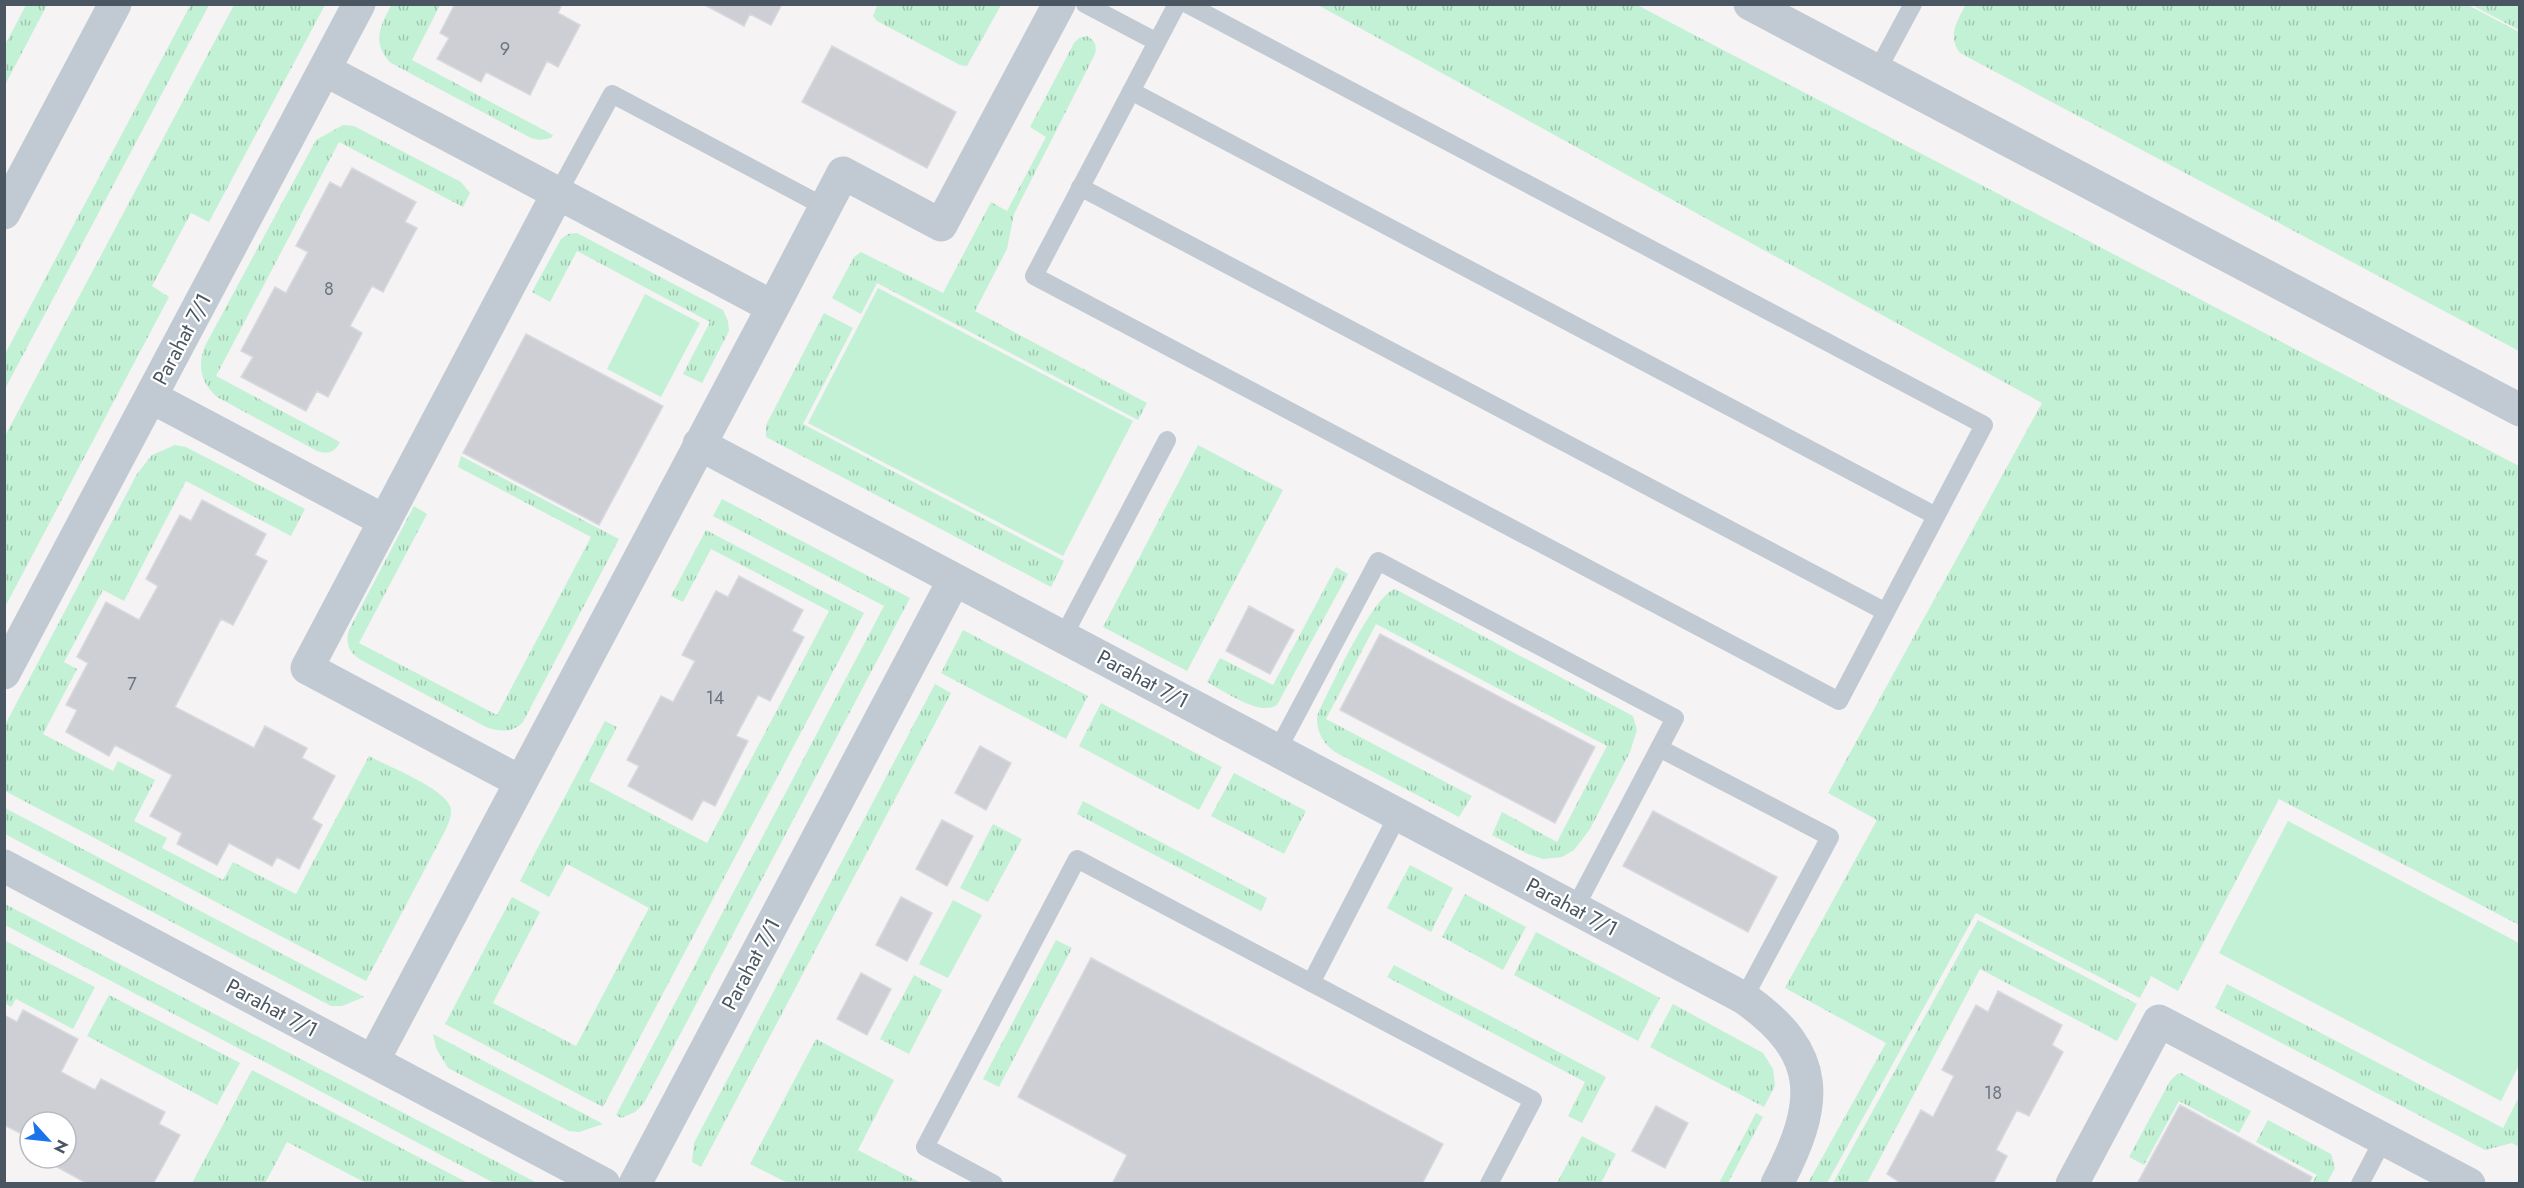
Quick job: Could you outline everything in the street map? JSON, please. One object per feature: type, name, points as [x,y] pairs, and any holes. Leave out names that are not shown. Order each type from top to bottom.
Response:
[{"type":"street","points":[[4,213],[115,4]]},
{"type":"street","name":"Parahat 7/1","points":[[4,673],[359,4]]},
{"type":"street","points":[[373,1061],[843,173],[941,225],[1059,4]]},
{"type":"street","points":[[1750,4],[2520,411]]},
{"type":"street","points":[[324,70],[773,307]]},
{"type":"street","points":[[521,782],[307,668],[558,193]]},
{"type":"street","points":[[151,397],[385,521]]},
{"type":"street","points":[[699,444],[954,580]]},
{"type":"street","name":"Parahat 7/1","points":[[634,1184],[954,580],[1744,998],[1768,1015],[1786,1035],[1800,1059],[1807,1081],[1808,1102],[1801,1133],[1777,1184]]},
{"type":"street","name":"Parahat 7/1","points":[[4,866],[604,1184]]},
{"type":"street","points":[[2072,1184],[2159,1021],[2469,1184]]},
{"type":"lane","points":[[1085,4],[1157,42]]},
{"type":"lane","points":[[1177,4],[1034,276],[1839,701],[1984,425],[1187,4]]},
{"type":"lane","points":[[1877,71],[1913,4]]},
{"type":"lane","points":[[1131,91],[1936,516]]},
{"type":"lane","points":[[558,193],[612,94],[825,207]]},
{"type":"lane","points":[[1080,187],[1886,612]]},
{"type":"lane","points":[[1063,637],[1167,440]]},
{"type":"lane","points":[[1277,751],[1378,561],[1675,718],[1575,908]]},
{"type":"lane","points":[[1659,748],[1830,837],[1744,998]]},
{"type":"lane","points":[[1311,983],[1398,815]]},
{"type":"lane","points":[[994,1184],[925,1147],[1077,859],[1533,1100],[1489,1184]]},
{"type":"lane","points":[[2360,1184],[2384,1138]]},
{"type":"green space","points":[[191,4],[209,5],[5,389],[5,354]]},
{"type":"green space","points":[[392,4],[440,5],[412,60],[553,135],[551,138],[540,140],[531,138],[391,63],[385,56],[379,41],[381,27]]},
{"type":"green space","points":[[878,4],[1001,5],[967,66],[960,65],[877,21],[873,16]]},
{"type":"green space","points":[[1966,4],[2468,5],[2519,32],[2519,351],[1960,53],[1954,40],[1954,34]]},
{"type":"green space","points":[[26,5],[47,5],[5,85],[5,45]]},
{"type":"green space","points":[[234,5],[325,5],[209,222],[191,213],[152,286],[169,297],[5,607],[5,436]]},
{"type":"green space","points":[[1318,5],[1637,5],[2519,466],[2519,925],[2279,799],[2178,991],[2151,976],[2140,998],[1976,913],[1827,1183],[1808,1183],[1886,1043],[1785,988],[1877,820],[1828,793],[2042,403]]},
{"type":"green space","points":[[2472,5],[2519,5],[2519,30]]},
{"type":"green space","points":[[1087,36],[1095,44],[1095,54],[1014,214],[1007,249],[975,311],[1147,403],[1138,420],[877,283],[861,314],[832,298],[854,257],[861,252],[943,293],[991,202],[1007,211],[1046,137],[1030,127],[1074,43],[1079,38]]},
{"type":"green space","points":[[343,125],[354,126],[461,182],[470,193],[463,207],[339,142],[216,376],[340,442],[336,448],[325,453],[317,451],[217,397],[204,380],[201,360],[205,346],[316,140]]},
{"type":"green space","points":[[577,233],[723,310],[729,331],[702,383],[683,374],[710,322],[577,251],[550,302],[532,292],[561,239],[568,234]]},
{"type":"green space","points":[[878,288],[1133,421],[1063,556],[808,423]]},
{"type":"green space","points":[[645,294],[700,323],[661,397],[607,369]]},
{"type":"green space","points":[[824,313],[853,328],[803,424],[1064,561],[1051,587],[766,437],[766,425]]},
{"type":"green space","points":[[175,445],[186,447],[305,509],[291,536],[186,481],[124,601],[103,590],[64,662],[77,669],[43,734],[113,771],[118,761],[155,780],[134,821],[167,838],[162,848],[223,880],[233,862],[296,894],[369,756],[426,784],[445,799],[450,806],[451,815],[446,829],[366,981],[5,791],[5,725],[137,474],[152,455]]},
{"type":"green space","points":[[1198,445],[1283,490],[1187,671],[1103,627]]},
{"type":"green space","points":[[461,456],[619,539],[523,722],[510,730],[500,731],[486,727],[361,660],[351,651],[348,644],[349,630],[414,506],[427,514],[359,643],[497,715],[591,537],[458,467]]},
{"type":"green space","points":[[722,499],[910,598],[644,1103],[635,1112],[621,1118],[616,1115],[884,606],[713,516]]},
{"type":"green space","points":[[706,530],[864,613],[603,1107],[445,1024],[512,897],[540,912],[493,1003],[576,1046],[649,908],[567,864],[549,897],[520,881],[605,721],[617,727],[589,781],[707,843],[829,611],[711,549],[683,602],[671,596]]},
{"type":"green space","points":[[1336,567],[1348,574],[1277,705],[1261,708],[1207,682],[1220,658],[1273,685]]},
{"type":"green space","points":[[1395,589],[1633,716],[1637,730],[1630,752],[1590,829],[1574,850],[1562,857],[1543,859],[1528,854],[1492,835],[1502,812],[1557,842],[1607,746],[1376,624],[1326,719],[1472,796],[1459,817],[1335,752],[1323,740],[1318,730],[1318,713],[1364,625],[1386,595]]},
{"type":"green space","points":[[963,630],[1088,696],[1066,739],[941,673]]},
{"type":"green space","points":[[935,684],[951,693],[701,1167],[692,1162],[694,1143]]},
{"type":"green space","points":[[1101,703],[1222,767],[1199,810],[1079,746]]},
{"type":"green space","points":[[1234,773],[1306,811],[1284,854],[1211,816]]},
{"type":"green space","points":[[1083,801],[1267,898],[1261,911],[1077,814]]},
{"type":"green space","points":[[5,808],[364,997],[342,1006],[331,1006],[5,834]]},
{"type":"green space","points":[[2288,821],[2519,943],[2519,1065],[2501,1101],[2219,953]]},
{"type":"green space","points":[[993,824],[1022,839],[988,902],[960,888]]},
{"type":"green space","points":[[1410,865],[1453,888],[1431,932],[1387,908]]},
{"type":"green space","points":[[1465,894],[1526,927],[1503,970],[1442,937]]},
{"type":"green space","points":[[953,900],[982,915],[948,978],[919,964]]},
{"type":"green space","points":[[4,904],[537,1183],[494,1183],[5,925]]},
{"type":"green space","points":[[1978,920],[2137,1004],[2117,1041],[1980,969],[1867,1183],[1833,1183]]},
{"type":"green space","points":[[1536,932],[1660,998],[1638,1041],[1514,975]]},
{"type":"green space","points":[[4,940],[95,987],[73,1029],[16,999],[11,1007],[5,1003]]},
{"type":"green space","points":[[1056,940],[1072,948],[999,1087],[983,1079]]},
{"type":"green space","points":[[1394,965],[1606,1077],[1582,1123],[1568,1116],[1585,1082],[1387,977]]},
{"type":"green space","points":[[914,975],[942,990],[909,1054],[880,1039]]},
{"type":"green space","points":[[2227,984],[2503,1128],[2519,1097],[2519,1147],[2512,1143],[2485,1150],[2215,1008]]},
{"type":"green space","points":[[109,995],[240,1063],[217,1105],[87,1036]]},
{"type":"green space","points":[[1673,1004],[1763,1053],[1773,1069],[1775,1086],[1764,1107],[1650,1047]]},
{"type":"green space","points":[[433,1034],[603,1124],[579,1132],[569,1131],[448,1068],[436,1048]]},
{"type":"green space","points":[[816,1039],[894,1080],[858,1150],[921,1183],[788,1183],[750,1164]]},
{"type":"green space","points":[[252,1070],[468,1183],[366,1183],[287,1142],[265,1183],[192,1183]]},
{"type":"green space","points":[[2181,1073],[2251,1111],[2239,1133],[2179,1101],[2144,1165],[2129,1157],[2170,1081]]},
{"type":"green space","points":[[1756,1113],[1763,1117],[1728,1183],[1719,1183]]},
{"type":"green space","points":[[2268,1120],[2331,1154],[2335,1168],[2327,1183],[2312,1183],[2317,1175],[2256,1142]]},
{"type":"green space","points":[[1582,1136],[1616,1154],[1601,1183],[1557,1183]]},
{"type":"building","points":[[455,4],[562,4],[558,13],[580,25],[558,67],[547,61],[530,95],[486,72],[481,82],[437,59],[449,38],[440,33]]},
{"type":"building","points":[[703,4],[782,4],[771,25],[750,14],[744,26]]},
{"type":"building","points":[[832,46],[956,112],[927,168],[802,102]]},
{"type":"building","points":[[352,168],[416,202],[405,222],[417,228],[383,292],[372,286],[350,326],[362,333],[328,397],[317,391],[306,411],[241,377],[253,357],[241,351],[275,287],[286,293],[308,252],[296,246],[330,182],[341,188]]},
{"type":"building","points":[[526,334],[663,406],[599,525],[463,453]]},
{"type":"building","points":[[202,500],[266,534],[255,555],[267,561],[233,625],[221,619],[175,707],[254,748],[265,726],[307,748],[302,758],[335,776],[312,819],[322,825],[299,869],[277,857],[272,866],[229,843],[217,865],[177,844],[182,833],[150,816],[172,775],[115,745],[109,756],[66,732],[77,710],[66,705],[88,663],[77,657],[106,602],[139,620],[158,586],[146,579],[180,515],[191,521]]},
{"type":"building","points":[[739,576],[803,610],[792,631],[804,637],[770,701],[758,695],[736,736],[748,741],[715,806],[703,800],[692,820],[628,786],[639,766],[627,760],[661,696],[673,702],[695,661],[682,655],[716,591],[728,597]]},
{"type":"building","points":[[1249,606],[1294,630],[1270,674],[1226,651]]},
{"type":"building","points":[[1380,634],[1595,747],[1555,823],[1340,710]]},
{"type":"building","points":[[980,746],[1011,763],[986,810],[955,793]]},
{"type":"building","points":[[1653,811],[1777,877],[1748,932],[1623,866]]},
{"type":"building","points":[[942,820],[973,836],[947,886],[916,869]]},
{"type":"building","points":[[901,897],[932,913],[907,961],[876,945]]},
{"type":"building","points":[[1091,958],[1443,1144],[1422,1184],[1112,1184],[1127,1155],[1018,1097]]},
{"type":"building","points":[[861,973],[891,989],[867,1035],[837,1019]]},
{"type":"building","points":[[1998,991],[2062,1025],[2052,1045],[2063,1052],[2029,1116],[2017,1110],[1996,1150],[2007,1156],[1993,1184],[1897,1184],[1898,1181],[1887,1174],[1921,1110],[1933,1117],[1954,1076],[1942,1070],[1976,1005],[1988,1012]]},
{"type":"building","points":[[23,1010],[78,1039],[61,1072],[95,1090],[101,1079],[165,1112],[159,1124],[180,1135],[153,1184],[88,1184],[62,1170],[78,1170],[78,1110],[18,1110],[18,1132],[4,1125],[4,1015],[17,1022]]},
{"type":"building","points":[[2180,1105],[2312,1177],[2309,1184],[2137,1184]]},
{"type":"building","points":[[1656,1106],[1688,1123],[1665,1168],[1632,1151]]}]
